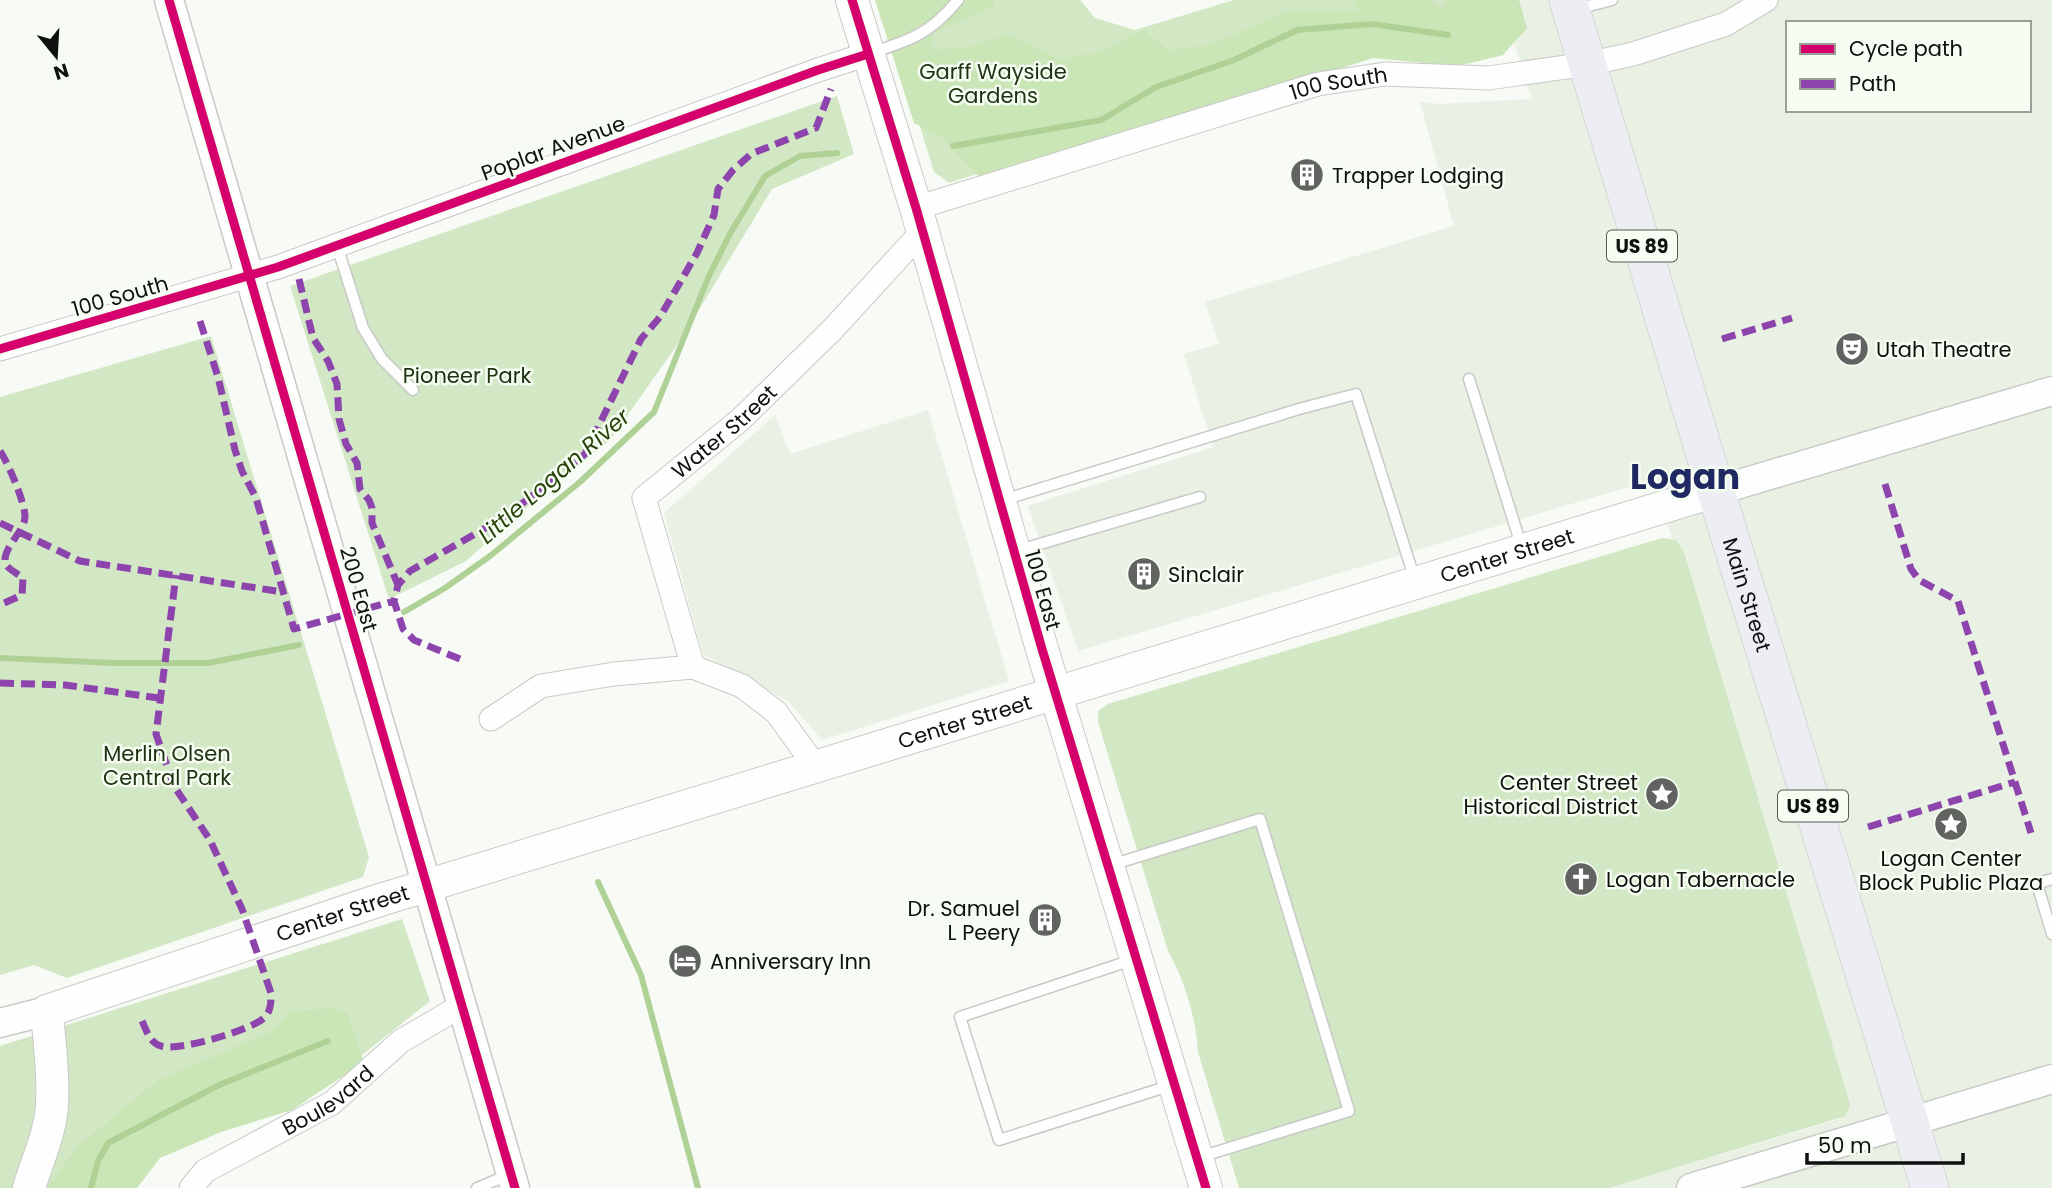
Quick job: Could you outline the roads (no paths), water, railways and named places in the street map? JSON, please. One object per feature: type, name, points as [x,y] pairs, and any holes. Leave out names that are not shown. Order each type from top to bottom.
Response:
[{"type":"highway","name":"Main Street","points":[[1570,5],[1930,1188]]},
{"type":"main road","name":"100 East","points":[[852,0],[1056,693],[1206,1188]]},
{"type":"main road","name":"Center Street","points":[[47,1011],[426,886],[1716,491]]},
{"type":"main road","points":[[29,1188],[49,1126],[52,1105],[52,1064],[47,1011]]},
{"type":"street","name":"200 East","points":[[169,0],[513,1181]]},
{"type":"street","name":"100 South","points":[[915,208],[1318,84],[1385,74],[1489,78],[1587,64],[1633,54],[1726,24],[1766,0]]},
{"type":"street","name":"Poplar Avenue","points":[[250,276],[818,70],[871,63]]},
{"type":"street","name":"Water Street","points":[[693,667],[644,498],[740,420],[832,330],[915,208]]},
{"type":"street","name":"100 South","points":[[0,349],[250,276]]},
{"type":"street","name":"Center Street","points":[[1716,491],[2052,391]]},
{"type":"street","points":[[491,719],[541,686],[614,674],[693,667],[742,686],[776,712],[816,767]]},
{"type":"street","name":"Boulevard","points":[[191,1188],[205,1171],[331,1103],[401,1041],[461,1006]]},
{"type":"street","name":"Center Street","points":[[0,1023],[47,1011]]},
{"type":"street","points":[[1691,1188],[2052,1079]]},
{"type":"lane","points":[[871,63],[918,37],[943,19],[958,0]]},
{"type":"lane","points":[[1570,5],[1612,0]]},
{"type":"lane","points":[[337,246],[363,328],[382,359],[413,390]]},
{"type":"lane","points":[[1469,379],[1523,551]]},
{"type":"lane","points":[[999,501],[1298,409],[1356,394],[1416,583]]},
{"type":"lane","points":[[1014,551],[1200,497]]},
{"type":"lane","points":[[1108,866],[1260,819],[1349,1111],[1198,1158]]},
{"type":"lane","points":[[2052,879],[2042,882],[2038,887],[2052,934]]},
{"type":"lane","points":[[1136,958],[960,1017],[999,1140],[1175,1084]]},
{"type":"lane","points":[[477,1188],[513,1181]]},
{"type":"waterway","name":"Little Logan River","points":[[953,146],[1101,120],[1156,87],[1234,60],[1297,30],[1372,24],[1448,35]]},
{"type":"waterway","name":"Little Logan River","points":[[404,612],[445,588],[490,556],[580,482],[654,412],[708,278],[731,232],[765,176],[800,156],[837,153]]},
{"type":"waterway","name":"Little Logan River","points":[[0,658],[115,663],[208,663],[299,645]]},
{"type":"waterway","points":[[598,882],[641,975],[698,1188]]},
{"type":"waterway","points":[[91,1188],[98,1161],[108,1143],[219,1085],[328,1041]]},
{"type":"place","name":"Trapper Lodging","points":[[1307,175]]},
{"type":"place","name":"Utah Theatre","points":[[1852,349]]},
{"type":"place","name":"Sinclair","points":[[1144,574]]},
{"type":"place","name":"Center Street Historical District","points":[[1662,794]]},
{"type":"place","name":"Logan Center Block Public Plaza","points":[[1951,824]]},
{"type":"place","name":"Logan Tabernacle","points":[[1581,879]]},
{"type":"place","name":"Dr. Samuel L Peery","points":[[1045,920]]},
{"type":"place","name":"Anniversary Inn","points":[[685,961]]},
{"type":"district","name":"Logan","points":[[1685,476]]},
{"type":"park label","name":"Garff Wayside Gardens","points":[[993,83]]},
{"type":"park label","name":"Pioneer Park","points":[[467,375]]},
{"type":"park label","name":"Merlin Olsen Central Park","points":[[167,765]]}]
